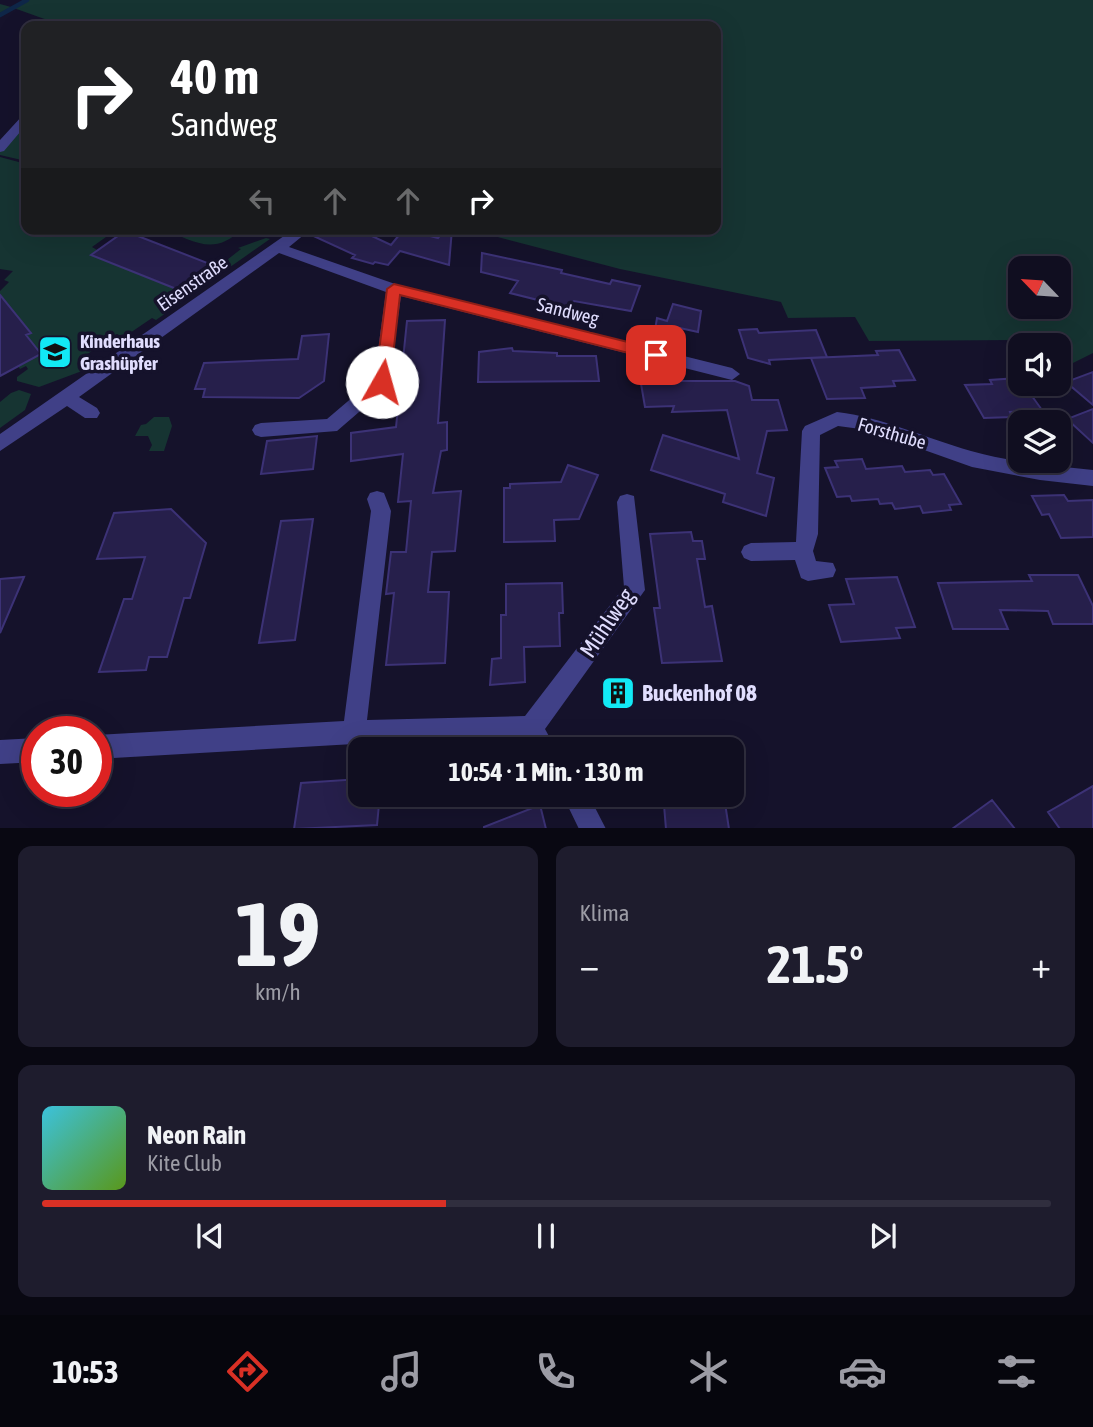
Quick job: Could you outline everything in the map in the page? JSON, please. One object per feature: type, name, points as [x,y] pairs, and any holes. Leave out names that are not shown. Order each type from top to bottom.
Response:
[{"type":"street","points":[[0,148],[21,124]]},
{"type":"street","name":"Eisenstraße","points":[[0,444],[296,235]]},
{"type":"street","name":"Sandweg","points":[[278,248],[394,289],[732,374]]},
{"type":"street","points":[[261,430],[331,426],[382,382],[394,289]]},
{"type":"street","points":[[105,349],[121,359]]},
{"type":"street","points":[[66,397],[91,413]]},
{"type":"street","name":"Forsthube","points":[[803,551],[808,534],[811,431],[837,419],[869,423],[972,459],[1040,472],[1093,478]]},
{"type":"street","points":[[354,732],[381,511],[377,499]]},
{"type":"street","name":"Mühlweg","points":[[531,728],[635,590],[627,502]]},
{"type":"street","points":[[751,552],[803,551],[808,570],[826,570]]},
{"type":"street","points":[[112,746],[354,732],[531,728],[537,737]]},
{"type":"street","points":[[0,752],[21,751]]},
{"type":"street","points":[[581,807],[593,828]]},
{"type":"green space","points":[[27,0],[1093,0],[1093,353],[1071,364],[1071,333],[1008,333],[1008,340],[869,341],[855,317],[788,318],[781,302],[620,269],[490,235],[721,235],[721,21],[50,21],[11,7]]},
{"type":"green space","points":[[0,4],[11,7],[0,13]]},
{"type":"green space","points":[[21,124],[21,160],[0,155],[0,148]]},
{"type":"green space","name":"Kinderhaus Grashüpfer","points":[[0,157],[21,163],[21,235],[109,235],[92,247],[97,250],[92,255],[186,292],[195,285],[206,285],[156,320],[152,318],[130,333],[133,335],[126,340],[117,334],[83,357],[92,364],[82,371],[39,387],[17,381],[17,377],[28,369],[26,366],[20,369],[18,366],[21,338],[31,332],[21,320],[7,327],[0,314],[0,291],[9,282],[4,280],[13,271],[0,269]]},
{"type":"green space","points":[[177,235],[235,235],[222,243],[194,242]]},
{"type":"green space","points":[[270,239],[213,279],[209,277],[209,274],[241,249],[238,248]]},
{"type":"green space","points":[[19,390],[31,394],[25,410],[0,428],[0,402]]},
{"type":"green space","points":[[154,417],[169,417],[172,426],[164,451],[149,451],[152,445],[148,436],[135,436],[141,425]]},
{"type":"building","points":[[119,235],[135,235],[215,266],[184,292],[91,255]]},
{"type":"building","points":[[311,235],[370,235],[391,245],[399,235],[427,235],[438,238],[440,235],[452,235],[449,265],[400,251],[388,265],[352,258],[355,255]]},
{"type":"building","points":[[482,253],[562,270],[561,273],[610,284],[612,280],[640,286],[631,311],[574,301],[570,308],[510,293],[518,281],[481,272]]},
{"type":"building","points":[[0,295],[31,333],[26,335],[41,354],[0,376]]},
{"type":"building","points":[[673,304],[701,311],[698,332],[675,327],[670,340],[654,336],[657,318],[667,321]]},
{"type":"building","points":[[445,320],[438,423],[447,422],[447,450],[441,451],[433,493],[461,491],[455,551],[432,552],[428,592],[449,592],[445,663],[386,665],[394,593],[386,594],[391,552],[406,552],[411,501],[398,502],[403,454],[351,461],[351,433],[396,427],[407,321]]},
{"type":"building","points":[[757,329],[759,333],[816,330],[827,357],[769,360],[770,364],[748,358],[739,330]]},
{"type":"building","points":[[329,334],[324,381],[299,398],[203,397],[205,389],[195,389],[204,363],[298,359],[302,336]]},
{"type":"building","points":[[512,348],[513,351],[557,353],[557,356],[596,356],[599,381],[478,382],[479,352]]},
{"type":"building","points":[[899,350],[915,380],[893,381],[895,386],[861,388],[865,398],[827,399],[811,358],[878,355],[876,351]]},
{"type":"building","points":[[1093,372],[1093,405],[1071,386],[1071,380]]},
{"type":"building","points":[[665,377],[666,381],[735,381],[749,386],[752,400],[778,400],[787,430],[767,431],[757,473],[774,478],[766,516],[723,502],[725,494],[651,470],[663,435],[739,459],[727,410],[672,412],[674,406],[645,407],[640,378]]},
{"type":"building","points":[[1008,379],[1008,396],[1032,396],[1042,410],[1008,410],[1008,417],[984,418],[965,385],[992,384],[990,380]]},
{"type":"building","points":[[1093,409],[1093,443],[1071,423],[1071,417]]},
{"type":"building","points":[[317,436],[313,469],[261,474],[267,441]]},
{"type":"building","points":[[862,459],[866,469],[902,466],[905,472],[930,470],[933,475],[944,474],[961,504],[949,505],[951,510],[923,513],[920,506],[895,509],[892,503],[880,504],[878,499],[852,501],[850,496],[837,497],[825,468],[838,467],[835,461]]},
{"type":"building","points":[[568,465],[598,475],[579,519],[554,520],[555,541],[504,542],[504,488],[510,488],[510,484],[561,482]]},
{"type":"building","points":[[1064,495],[1068,501],[1093,500],[1093,537],[1061,538],[1049,514],[1042,515],[1032,496]]},
{"type":"building","points":[[171,509],[206,543],[190,598],[184,598],[167,657],[149,657],[146,670],[99,672],[124,599],[132,599],[145,557],[97,559],[114,513]]},
{"type":"building","points":[[313,519],[295,640],[259,643],[281,521]]},
{"type":"building","points":[[691,532],[693,541],[702,541],[705,559],[697,559],[705,607],[712,606],[722,661],[662,663],[654,608],[660,608],[650,534]]},
{"type":"building","points":[[1029,575],[1078,575],[1093,606],[1093,624],[1053,624],[1048,611],[1000,610],[1008,629],[953,629],[938,583],[1032,581]]},
{"type":"building","points":[[24,577],[0,633],[0,579]]},
{"type":"building","points":[[897,577],[915,627],[896,628],[900,638],[841,642],[829,605],[854,604],[846,579]]},
{"type":"building","points":[[562,583],[560,646],[524,647],[525,682],[490,685],[492,659],[501,658],[501,615],[506,615],[506,584]]},
{"type":"building","name":"Buckenhof 08","points":[[629,678],[632,706],[606,708],[604,680]]},
{"type":"building","points":[[348,780],[348,807],[379,807],[377,825],[294,828],[301,783]]},
{"type":"building","points":[[1093,786],[1093,828],[1059,828],[1048,812]]},
{"type":"building","points":[[992,800],[1014,828],[953,828]]},
{"type":"building","points":[[540,807],[546,828],[484,828]]},
{"type":"building","points":[[664,807],[726,807],[729,828],[666,828]]},
{"type":"waterway","points":[[0,15],[27,0]]},
{"type":"place","name":"Kinderhaus Grashüpfer","points":[[55,352]]},
{"type":"place","name":"Buckenhof 08","points":[[618,693]]},
{"type":"route","points":[[382,382],[394,289],[656,355]]}]
